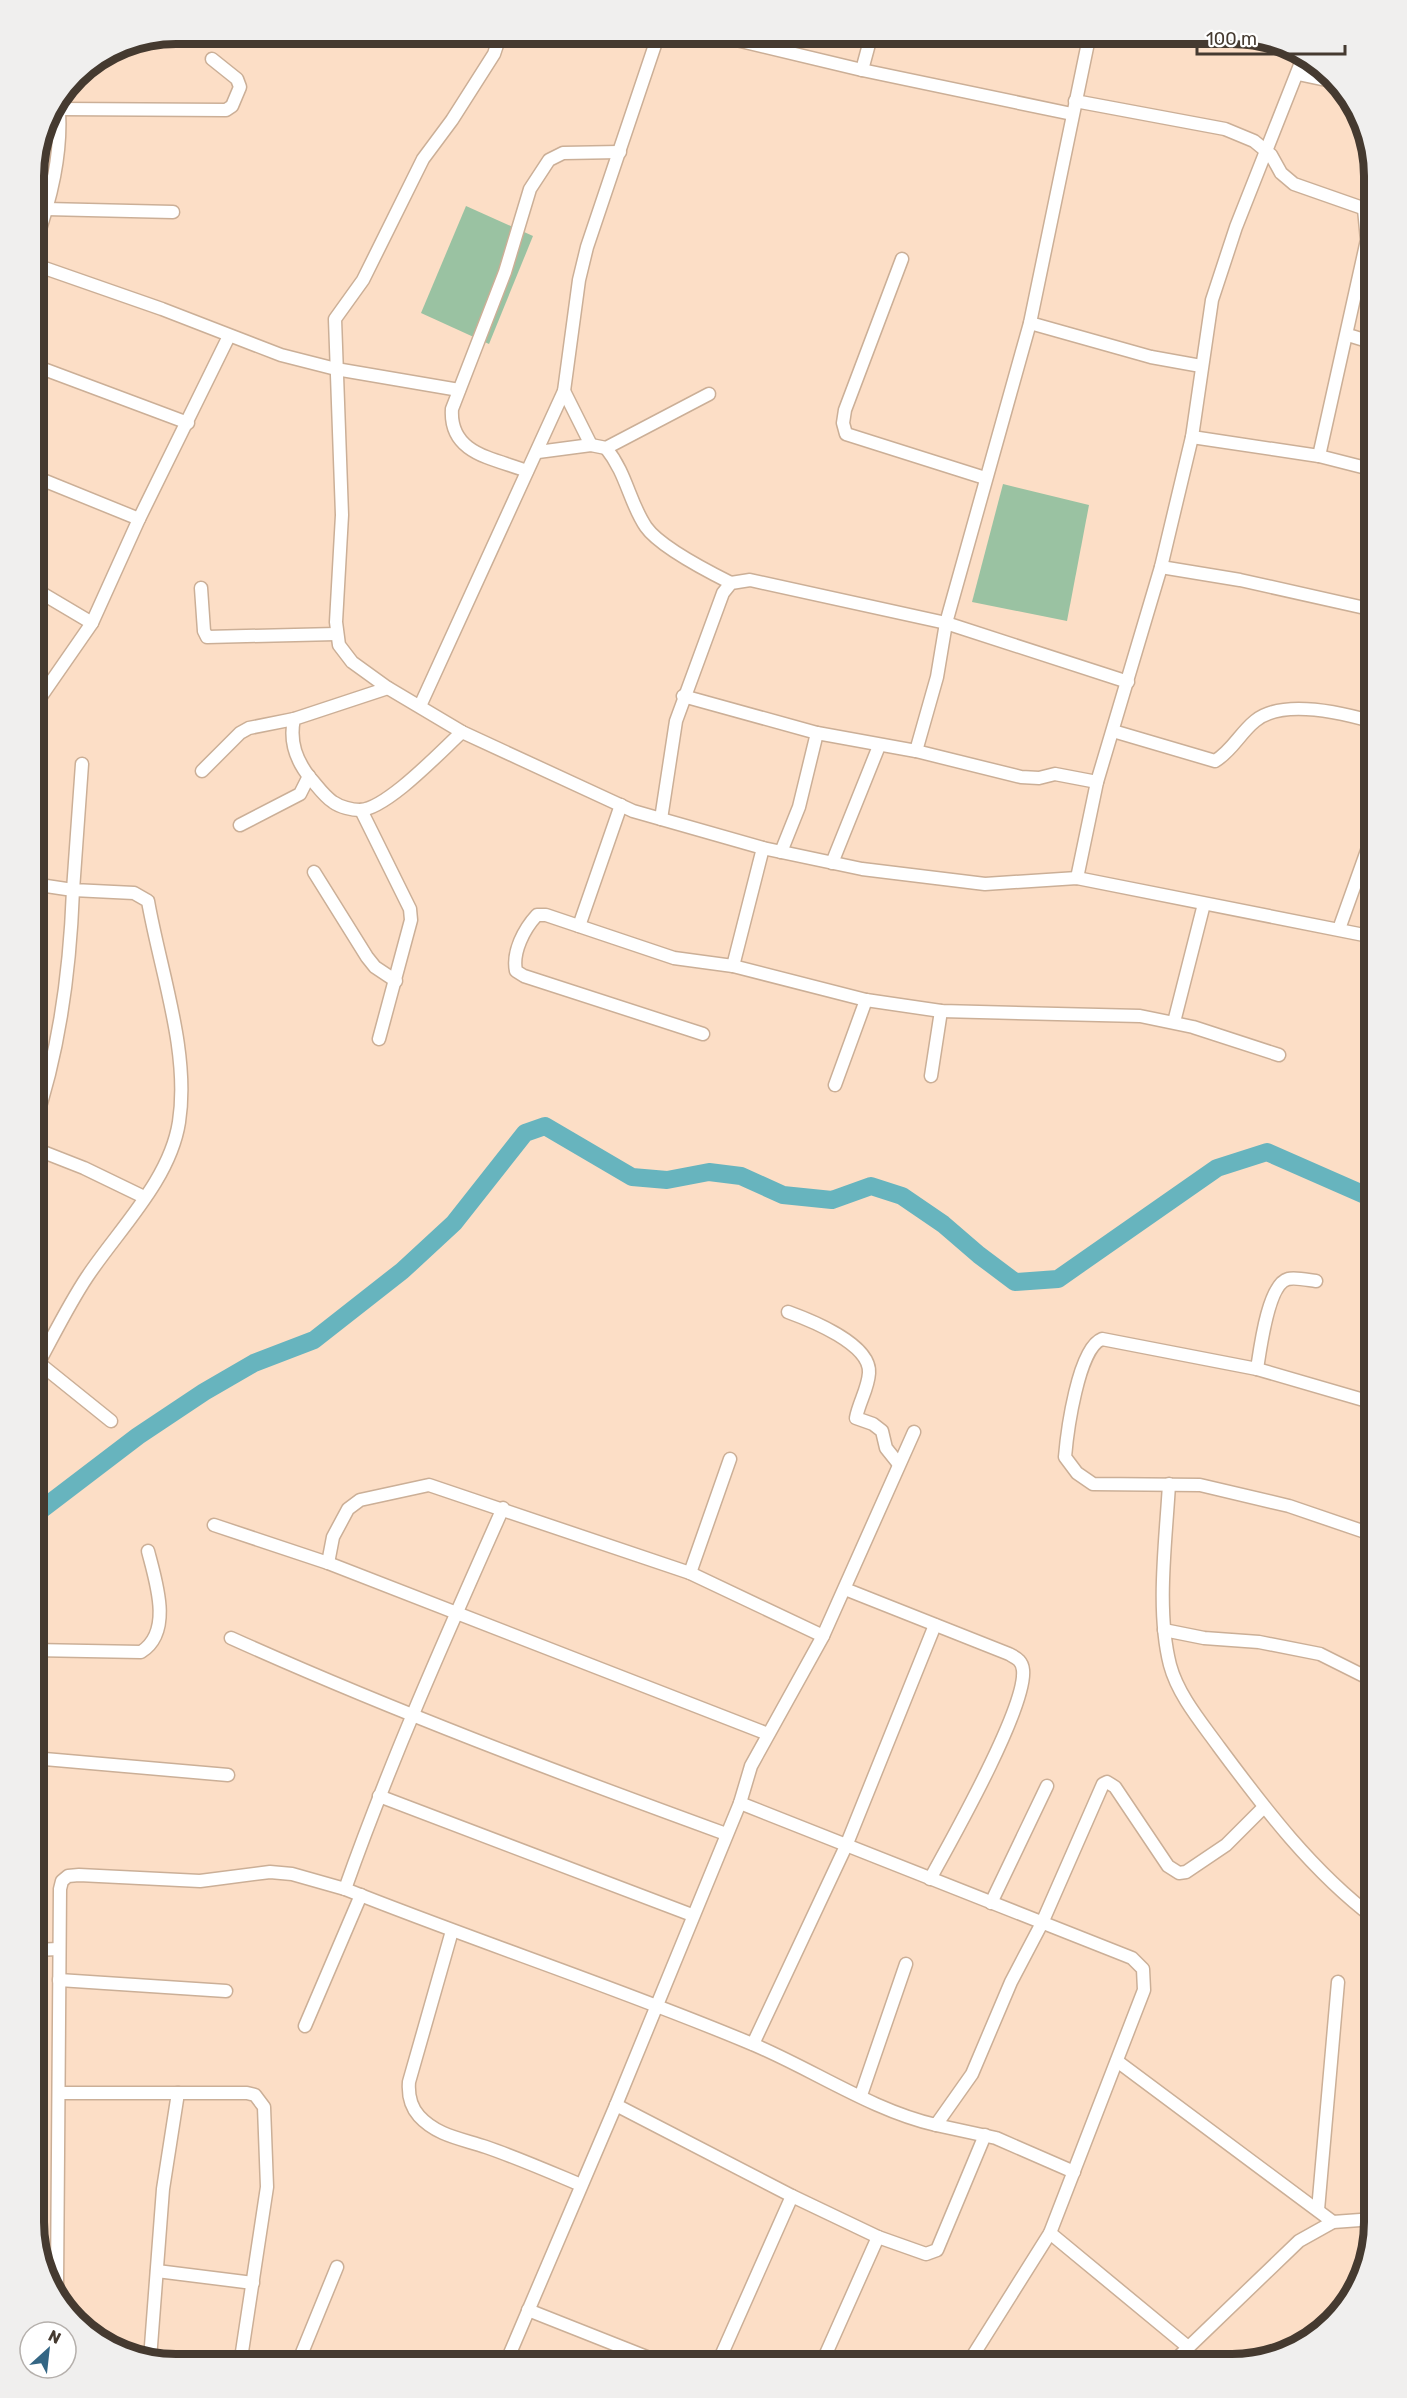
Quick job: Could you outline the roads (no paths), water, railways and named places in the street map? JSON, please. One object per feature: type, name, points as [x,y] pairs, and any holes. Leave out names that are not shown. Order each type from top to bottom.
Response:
[{"type":"street","points":[[497,44],[494,54],[452,120],[423,159],[363,279],[339,310],[335,319],[342,515],[336,634],[339,645],[352,662],[388,688],[462,732],[621,805],[661,819],[763,848],[832,863],[985,885],[1077,878],[1364,935]]},
{"type":"street","points":[[420,706],[564,391],[579,280],[587,247],[655,44]]},
{"type":"street","points":[[753,44],[862,70],[1072,114]]},
{"type":"street","points":[[862,70],[869,44]]},
{"type":"street","points":[[916,751],[937,677],[946,623],[1030,323],[1088,44]]},
{"type":"street","points":[[65,104],[226,110],[232,106],[240,87],[237,79],[212,58]]},
{"type":"street","points":[[1077,878],[1096,782],[1161,567],[1192,436],[1212,300],[1265,150],[1301,64]]},
{"type":"street","points":[[1298,74],[1322,79]]},
{"type":"street","points":[[1075,101],[1225,129],[1245,136],[1271,155],[1287,179],[1364,208]]},
{"type":"street","points":[[44,215],[59,140],[59,114]]},
{"type":"street","points":[[527,471],[472,450],[459,440],[451,423],[452,408],[505,272],[525,201],[549,160],[563,153],[620,152]]},
{"type":"street","points":[[46,209],[173,212]]},
{"type":"street","points":[[1318,456],[1348,335],[1364,255]]},
{"type":"street","points":[[902,259],[845,411],[843,423],[846,434],[985,478]]},
{"type":"street","points":[[44,268],[162,309],[281,355],[336,369],[459,390]]},
{"type":"street","points":[[1030,323],[1151,357],[1201,366]]},
{"type":"street","points":[[1348,335],[1364,340]]},
{"type":"street","points":[[44,692],[92,623],[139,519],[229,336]]},
{"type":"street","points":[[44,368],[188,423]]},
{"type":"street","points":[[564,391],[591,445]]},
{"type":"street","points":[[538,452],[591,445],[606,448],[709,394]]},
{"type":"street","points":[[1192,436],[1318,456],[1364,468]]},
{"type":"street","points":[[606,448],[615,459],[647,529],[665,545],[731,583],[750,580],[946,623],[1128,682]]},
{"type":"street","points":[[44,480],[139,519]]},
{"type":"street","points":[[1161,567],[1240,580],[1364,608]]},
{"type":"street","points":[[661,819],[676,721],[683,696],[723,593],[731,583]]},
{"type":"street","points":[[201,588],[204,631],[207,637],[336,634]]},
{"type":"street","points":[[44,595],[92,623]]},
{"type":"street","points":[[202,771],[240,733],[249,728],[294,719],[388,688]]},
{"type":"street","points":[[683,696],[817,733],[916,751],[1021,777],[1039,778],[1055,774],[1096,782]]},
{"type":"street","points":[[1113,731],[1215,761],[1223,757],[1256,720],[1281,712],[1324,709],[1364,719]]},
{"type":"street","points":[[294,719],[291,739],[309,776],[330,801],[361,810],[378,804],[398,791],[462,732]]},
{"type":"street","points":[[781,852],[799,807],[817,733]]},
{"type":"street","points":[[832,863],[879,746]]},
{"type":"street","points":[[44,1096],[57,1044],[67,968],[82,764]]},
{"type":"street","points":[[240,825],[300,794],[309,776]]},
{"type":"street","points":[[579,926],[621,805]]},
{"type":"street","points":[[361,810],[410,909],[411,920],[379,1039]]},
{"type":"street","points":[[733,966],[763,848]]},
{"type":"street","points":[[1339,929],[1364,859]]},
{"type":"street","points":[[314,872],[367,957],[375,967],[396,981]]},
{"type":"street","points":[[44,886],[134,893],[148,901],[178,1037],[180,1107],[171,1151],[144,1197],[86,1279],[44,1350]]},
{"type":"street","points":[[1174,1022],[1204,904]]},
{"type":"street","points":[[703,1034],[524,976],[516,971],[514,963],[529,924],[537,915],[546,915],[674,958],[733,966],[866,1000],[941,1011],[1140,1016],[1174,1022],[1279,1055]]},
{"type":"street","points":[[835,1085],[866,1000]]},
{"type":"street","points":[[931,1076],[941,1011]]},
{"type":"street","points":[[44,1152],[84,1168],[144,1197]]},
{"type":"street","points":[[1257,1369],[1268,1314],[1280,1283],[1288,1278],[1316,1281]]},
{"type":"street","points":[[788,1312],[812,1320],[857,1348],[865,1358],[870,1371],[856,1418],[873,1424],[882,1431],[886,1448],[898,1463]]},
{"type":"street","points":[[1364,1400],[1257,1369],[1124,1341],[1102,1339],[1096,1341],[1089,1353],[1068,1419],[1065,1457],[1077,1473],[1093,1484],[1200,1485],[1288,1506],[1364,1532]]},
{"type":"street","points":[[44,1372],[111,1420]]},
{"type":"street","points":[[510,2354],[616,2105],[740,1803],[752,1767],[768,1734],[824,1636],[898,1463],[914,1432]]},
{"type":"street","points":[[690,1573],[730,1459]]},
{"type":"street","points":[[1169,1484],[1164,1630],[1171,1667],[1193,1711],[1264,1807],[1331,1883],[1364,1910]]},
{"type":"street","points":[[328,1563],[333,1537],[348,1509],[360,1500],[429,1485],[503,1508],[605,1546],[690,1573],[824,1636]]},
{"type":"street","points":[[345,1889],[379,1796],[503,1508]]},
{"type":"street","points":[[214,1526],[328,1563],[768,1734]]},
{"type":"street","points":[[44,1650],[141,1652],[150,1646],[158,1631],[159,1607],[148,1551]]},
{"type":"street","points":[[845,1589],[1009,1654],[1020,1660],[1023,1668],[1020,1698],[968,1808],[930,1879]]},
{"type":"street","points":[[753,2044],[846,1846],[935,1625]]},
{"type":"street","points":[[1164,1630],[1204,1638],[1260,1642],[1320,1654],[1364,1676]]},
{"type":"street","points":[[231,1638],[412,1717],[540,1767],[726,1834]]},
{"type":"street","points":[[44,1759],[228,1775]]},
{"type":"street","points":[[936,2125],[972,2074],[1011,1982],[1042,1923],[1104,1784],[1107,1782],[1115,1787],[1168,1866],[1179,1873],[1186,1872],[1226,1845],[1264,1807]]},
{"type":"street","points":[[991,1903],[1047,1786]]},
{"type":"street","points":[[379,1796],[692,1916]]},
{"type":"street","points":[[740,1803],[1132,1958],[1143,1969],[1144,1990],[1050,2233],[974,2354]]},
{"type":"street","points":[[54,2274],[59,2093],[60,1888],[62,1881],[68,1876],[90,1875],[200,1881],[270,1872],[292,1874],[345,1889],[657,2004],[753,2044],[896,2113],[1012,2144],[1074,2172]]},
{"type":"street","points":[[305,2026],[361,1895]]},
{"type":"street","points":[[452,1930],[409,2082],[408,2094],[412,2106],[433,2128],[449,2136],[485,2146],[581,2185]]},
{"type":"street","points":[[44,1950],[59,1949]]},
{"type":"street","points":[[861,2095],[906,1964]]},
{"type":"street","points":[[59,1980],[226,1991]]},
{"type":"street","points":[[1318,2210],[1338,1982]]},
{"type":"street","points":[[1117,2061],[1333,2222]]},
{"type":"street","points":[[59,2093],[247,2092],[255,2095],[264,2107],[267,2187],[242,2354]]},
{"type":"street","points":[[151,2352],[163,2189],[178,2093]]},
{"type":"street","points":[[616,2105],[792,2196],[878,2237],[926,2254],[937,2250],[984,2135]]},
{"type":"street","points":[[722,2354],[792,2196]]},
{"type":"street","points":[[1181,2354],[1299,2241],[1333,2222],[1364,2220]]},
{"type":"street","points":[[1050,2233],[1188,2347]]},
{"type":"street","points":[[826,2354],[878,2237]]},
{"type":"street","points":[[301,2354],[337,2267]]},
{"type":"street","points":[[157,2271],[253,2283]]},
{"type":"street","points":[[528,2310],[639,2354]]},
{"type":"waterway","points":[[44,1508],[138,1436],[204,1392],[254,1363],[314,1340],[402,1271],[454,1223],[525,1133],[545,1126],[632,1177],[667,1180],[709,1172],[741,1176],[783,1195],[832,1200],[871,1186],[902,1196],[943,1224],[1015,1282],[1058,1279],[1217,1168],[1267,1152],[1364,1195]]}]
